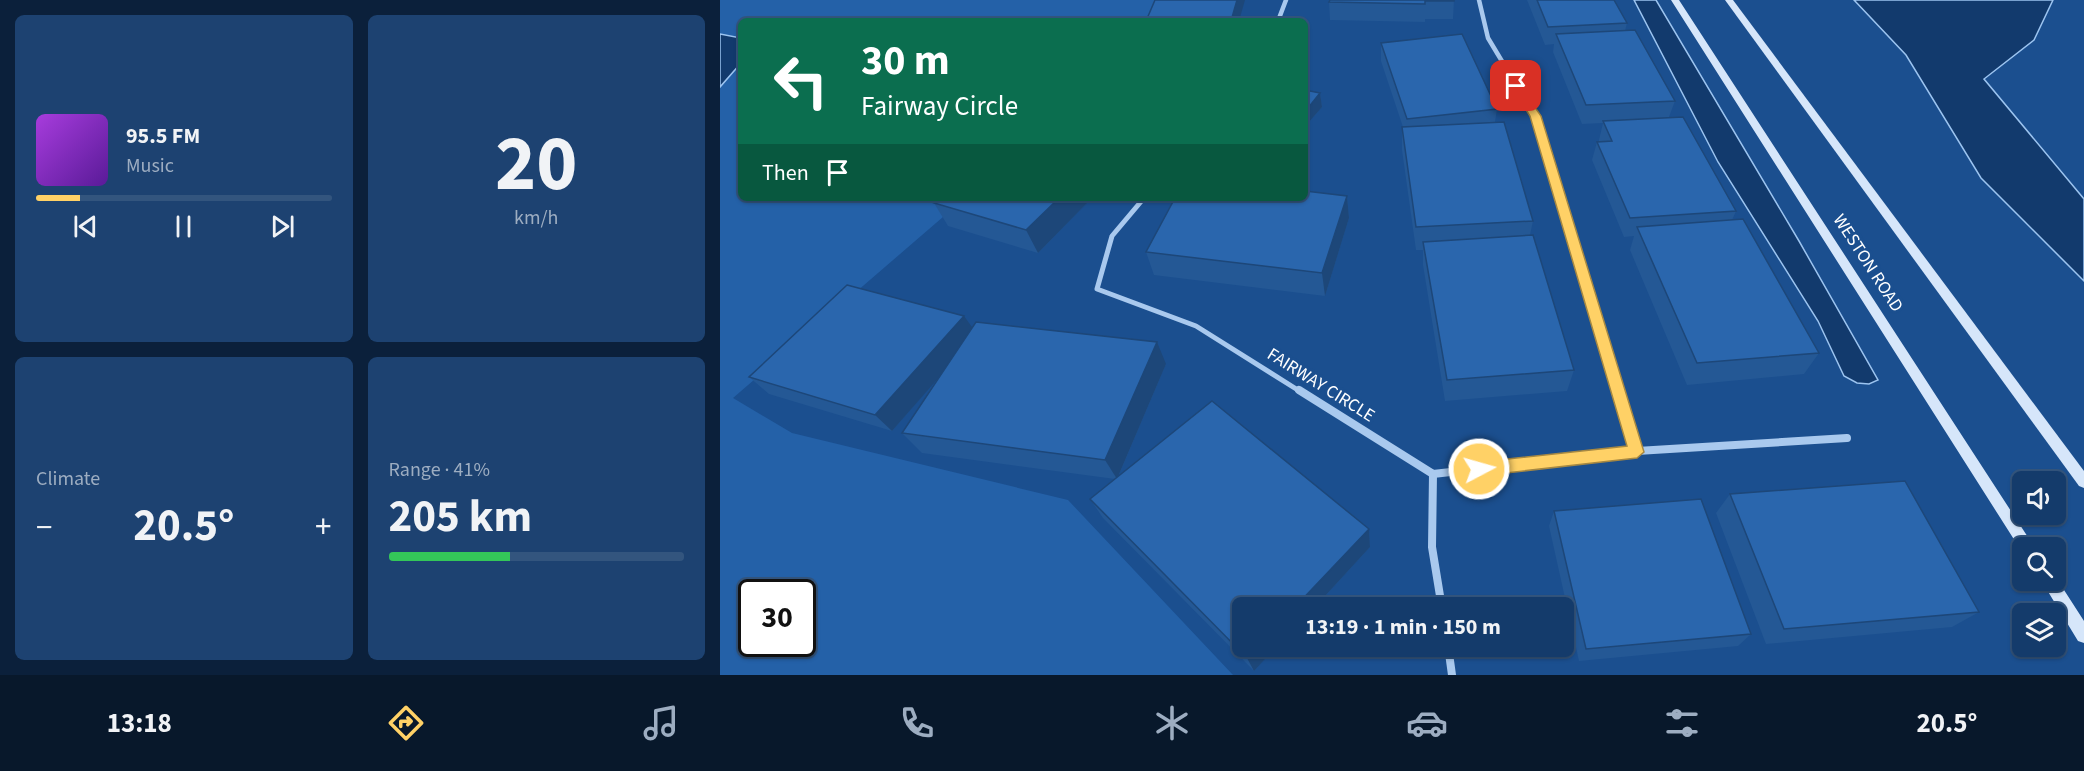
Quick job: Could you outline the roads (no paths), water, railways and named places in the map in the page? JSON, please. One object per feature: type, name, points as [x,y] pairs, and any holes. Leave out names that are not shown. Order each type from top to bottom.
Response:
[{"type":"main road","name":"WESTON ROAD","points":[[1676,0],[2021,537]]},
{"type":"main road","points":[[1730,0],[2084,482]]},
{"type":"main road","points":[[2056,591],[2084,635]]},
{"type":"street","points":[[1279,18],[1286,0]]},
{"type":"street","points":[[1479,0],[1488,38],[1536,116],[1637,452]]},
{"type":"street","name":"FAIRWAY CIRCLE","points":[[1141,201],[1112,236],[1097,290],[1196,326],[1433,474]]},
{"type":"street","points":[[1440,597],[1432,546],[1433,474],[1637,452],[1846,438]]},
{"type":"street","points":[[1450,657],[1452,675]]}]
